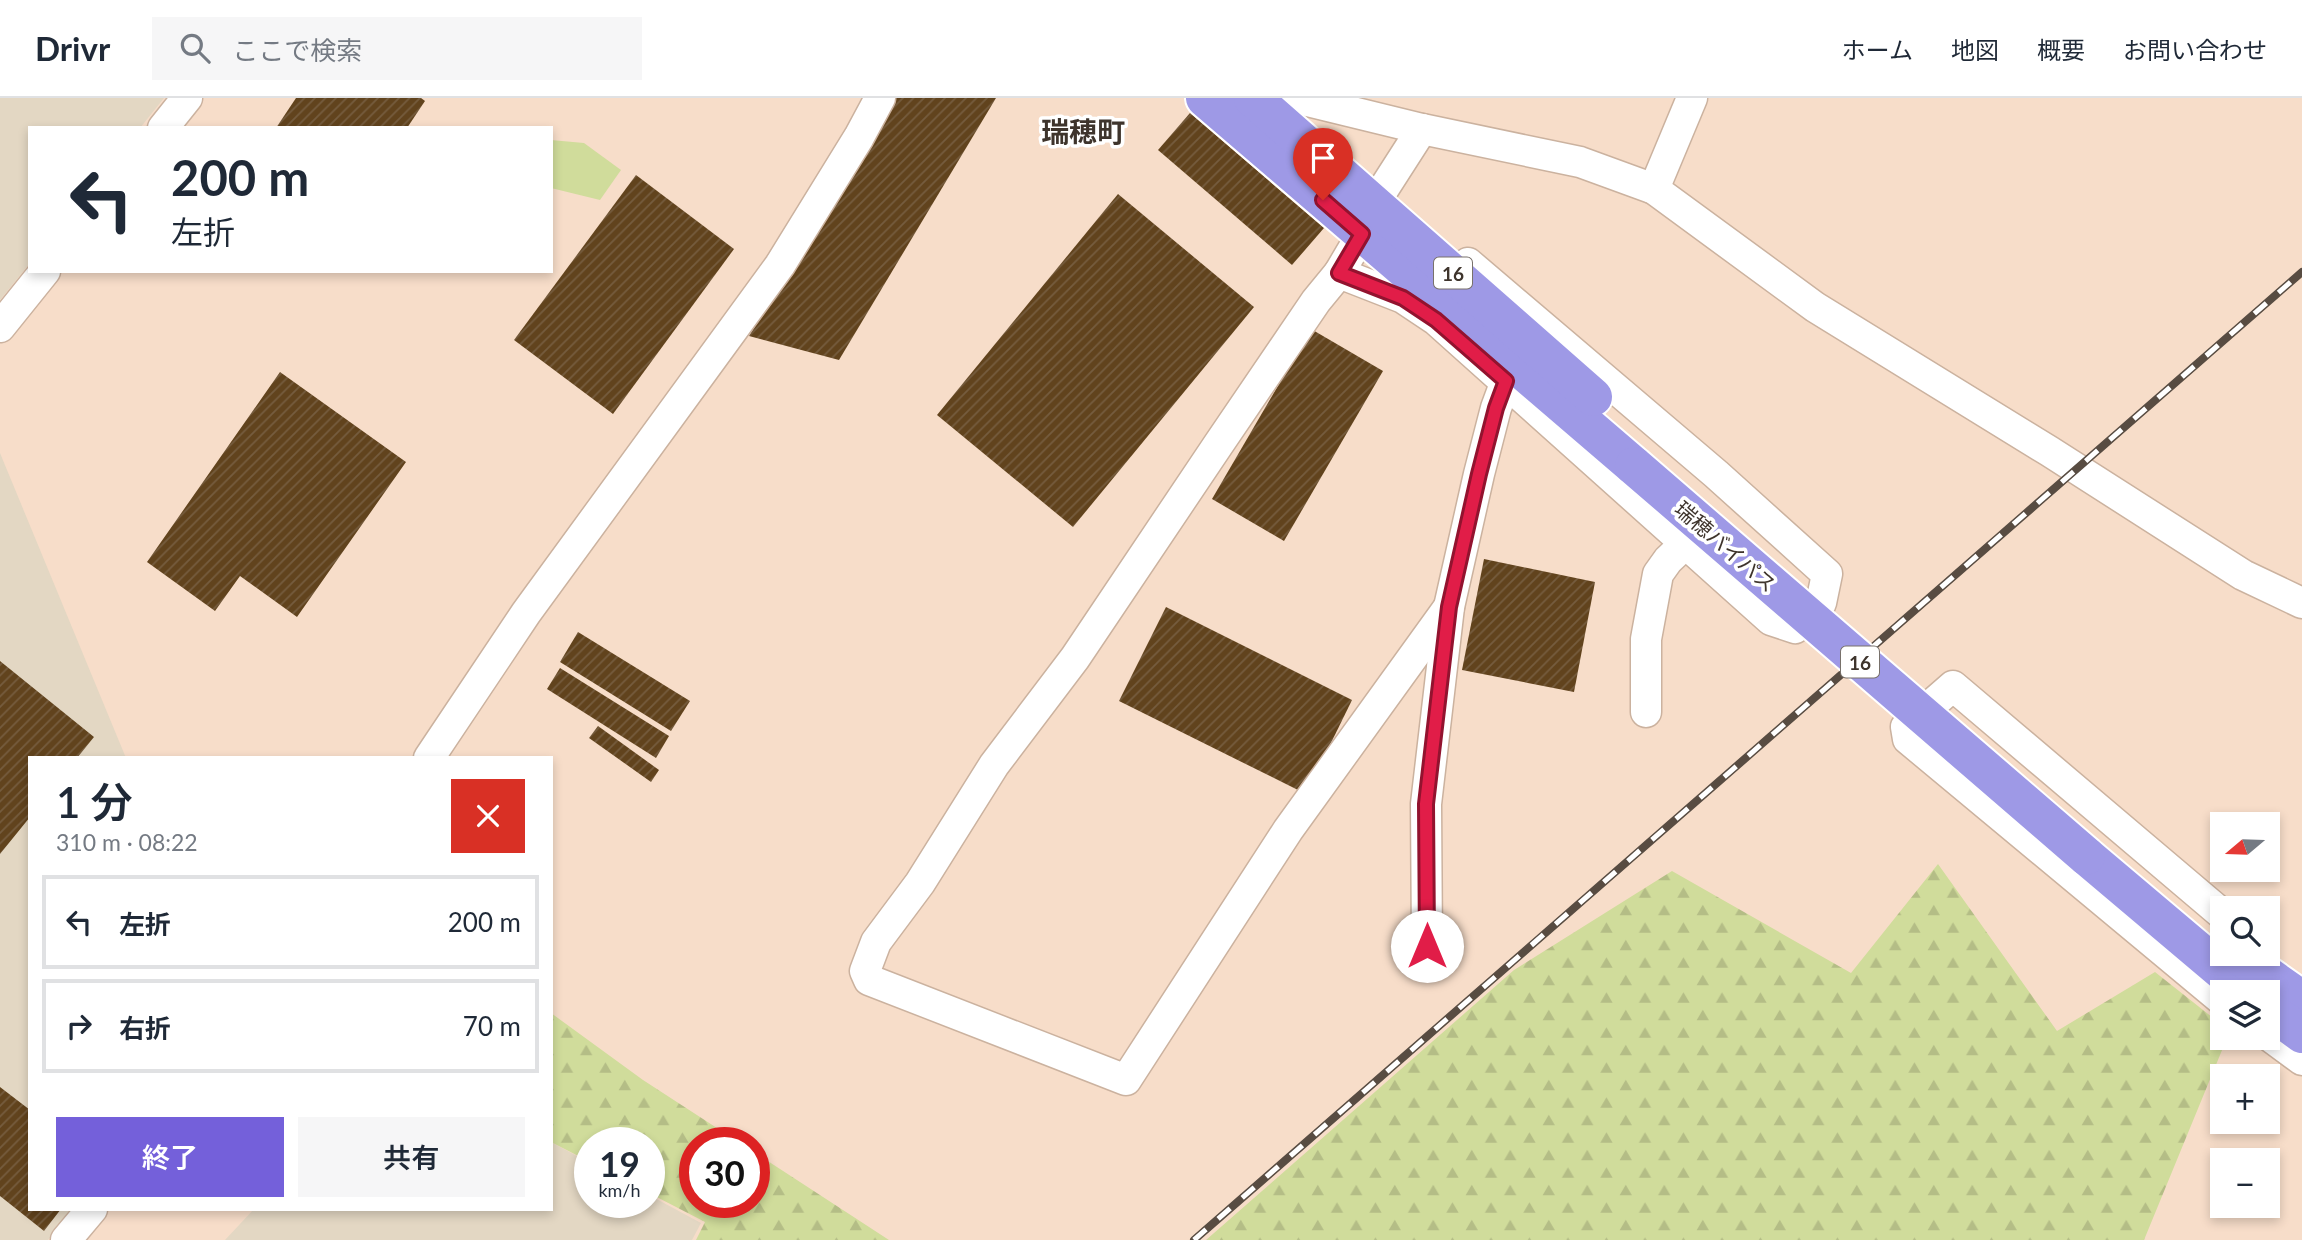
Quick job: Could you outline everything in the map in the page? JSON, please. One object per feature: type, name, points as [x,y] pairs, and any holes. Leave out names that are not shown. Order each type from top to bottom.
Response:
[{"type":"highway","name":"瑞穂バイパス","points":[[1205,98],[1362,234],[1643,458],[2094,847],[2234,980]]},
{"type":"highway","name":"瑞穂バイパス","points":[[1252,98],[1367,191],[1643,458]]},
{"type":"highway","name":"瑞穂バイパス","points":[[2094,847],[2210,933]]},
{"type":"highway","points":[[2254,966],[2302,1000]]},
{"type":"highway","points":[[2280,1018],[2302,1034]]},
{"type":"street","points":[[165,126],[187,98]]},
{"type":"street","points":[[430,756],[526,613],[780,265],[880,98]]},
{"type":"street","points":[[1295,98],[1422,129],[1580,162],[1654,189],[1815,307],[2038,444],[2243,575],[2302,603]]},
{"type":"street","points":[[1654,189],[1692,98]]},
{"type":"street","points":[[1339,273],[1403,298],[1436,320],[1771,620],[1795,628],[1821,603],[1827,574],[1716,474],[1520,306],[1463,259],[1367,191],[1422,129]]},
{"type":"street","points":[[1362,234],[1339,273],[1316,301],[1075,658],[994,765],[920,883],[876,942],[866,971],[869,980],[1126,1080],[1288,830],[1449,607]]},
{"type":"street","points":[[0,327],[44,273]]},
{"type":"street","points":[[1427,946],[1426,804],[1449,607],[1479,474],[1506,381]]},
{"type":"street","points":[[1646,712],[1646,639],[1658,574],[1686,543]]},
{"type":"street","points":[[2210,904],[1952,686],[1906,727],[1909,739],[2210,990]]},
{"type":"street","points":[[2280,961],[2302,977]]},
{"type":"street","points":[[2280,1043],[2302,1059]]},
{"type":"street","points":[[66,1240],[90,1211]]},
{"type":"shaded area","points":[[0,98],[164,98],[142,126],[28,126],[28,265],[0,300]]},
{"type":"shaded area","points":[[0,453],[125,756],[28,756],[28,1211],[73,1211],[48,1240],[0,1240]]},
{"type":"shaded area","points":[[553,1143],[574,1154],[574,1218],[665,1218],[665,1204],[679,1211],[679,1218],[692,1218],[701,1223],[692,1240],[225,1240],[252,1211],[553,1211]]},
{"type":"green space","points":[[553,140],[584,143],[621,170],[600,200],[553,188]]},
{"type":"green space","points":[[1938,864],[2057,1031],[2155,972],[2210,1016],[2210,1050],[2222,1050],[2216,1064],[2210,1064],[2210,1079],[2144,1240],[1206,1240],[1514,970],[1672,871],[1851,973]]},
{"type":"green space","points":[[553,1014],[643,1080],[715,1127],[679,1127],[679,1209],[665,1201],[665,1127],[574,1127],[574,1154],[553,1143]]},
{"type":"green space","points":[[770,1162],[889,1240],[696,1240],[705,1222],[697,1218],[770,1218]]},
{"type":"building","points":[[296,98],[421,98],[425,101],[408,126],[277,126]]},
{"type":"building","points":[[892,98],[996,98],[839,360],[749,336]]},
{"type":"building","points":[[1190,113],[1324,228],[1292,265],[1158,150]]},
{"type":"building","points":[[636,175],[734,249],[613,414],[514,340]]},
{"type":"building","points":[[1118,194],[1254,307],[1073,527],[937,415]]},
{"type":"building","points":[[1311,329],[1383,371],[1284,541],[1212,499]]},
{"type":"building","points":[[280,372],[406,462],[297,617],[240,576],[215,611],[147,562]]},
{"type":"building","points":[[1484,559],[1595,582],[1574,692],[1462,670]]},
{"type":"building","points":[[1166,607],[1352,700],[1306,794],[1119,701]]},
{"type":"building","points":[[578,632],[690,701],[671,731],[560,662]]},
{"type":"building","points":[[0,661],[94,737],[79,756],[28,756],[28,819],[0,854]]},
{"type":"building","points":[[560,668],[669,736],[656,758],[547,689]]},
{"type":"building","points":[[598,726],[659,770],[651,782],[589,738]]},
{"type":"building","points":[[0,1087],[28,1108],[28,1211],[59,1211],[44,1231],[0,1196]]},
{"type":"railway","points":[[1194,1240],[2302,272]]},
{"type":"district","name":"瑞穂町","points":[[1083,131]]},
{"type":"route","points":[[1323,200],[1362,234],[1339,273],[1403,298],[1436,320],[1506,381],[1479,474],[1449,607],[1426,804],[1427,946]]}]
